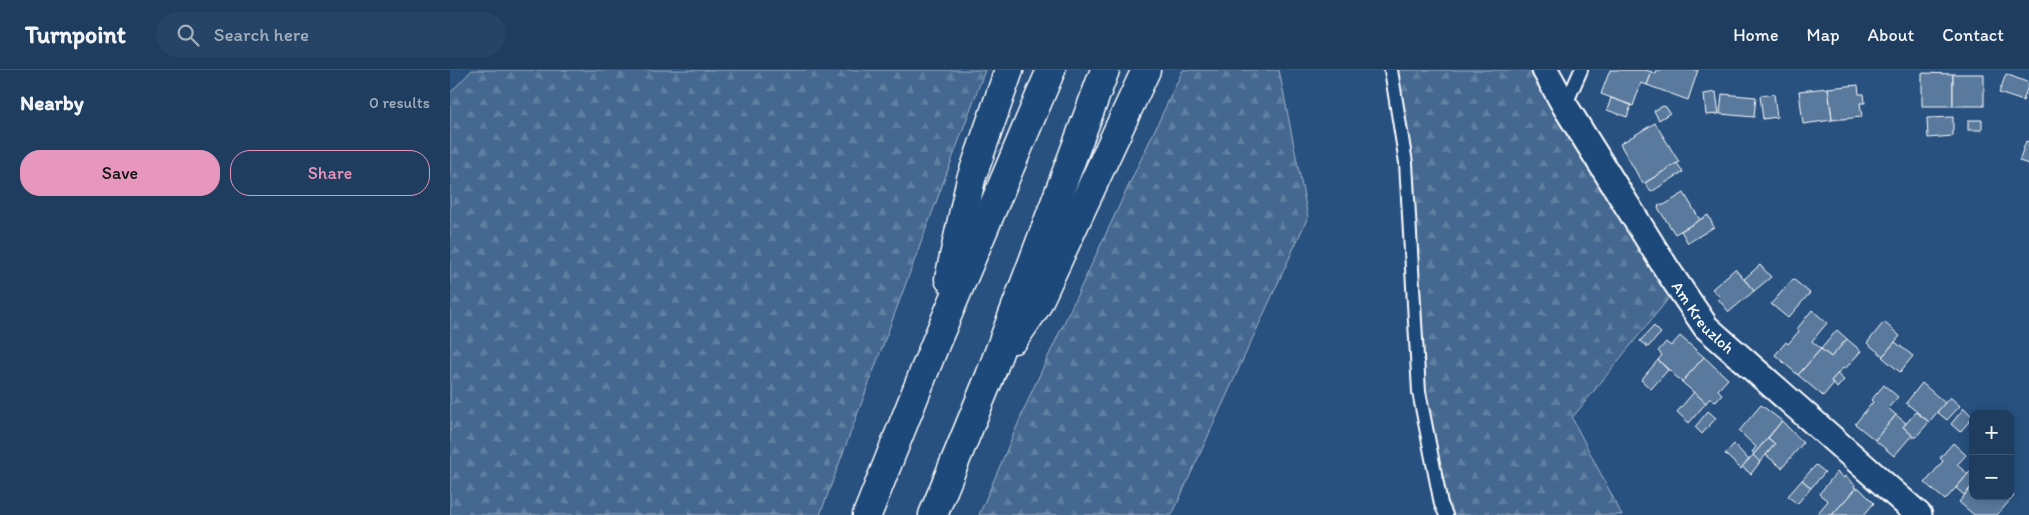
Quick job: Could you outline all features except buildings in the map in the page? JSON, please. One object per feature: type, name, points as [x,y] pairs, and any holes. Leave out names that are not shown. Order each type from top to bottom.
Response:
[{"type":"highway","points":[[936,342],[971,179],[1010,70]]},
{"type":"highway","points":[[867,515],[936,342],[1051,70]]},
{"type":"highway","points":[[933,515],[990,376],[1105,70]]},
{"type":"highway","points":[[990,376],[1036,307],[1146,70]]},
{"type":"street","name":"Am Kreuzloh","points":[[1545,70],[1565,106],[1668,272],[1706,327],[1919,515]]},
{"type":"lane","points":[[1391,70],[1406,163],[1419,392],[1441,504],[1446,515]]},
{"type":"lane","points":[[1565,106],[1580,70]]},
{"type":"green space","points":[[472,70],[985,70],[820,515],[450,515],[450,93]]},
{"type":"green space","points":[[1183,70],[1279,70],[1308,217],[1172,515],[979,515],[1032,391]]},
{"type":"green space","points":[[1392,70],[1538,70],[1677,288],[1572,418],[1622,515],[1447,515],[1420,391]]}]
